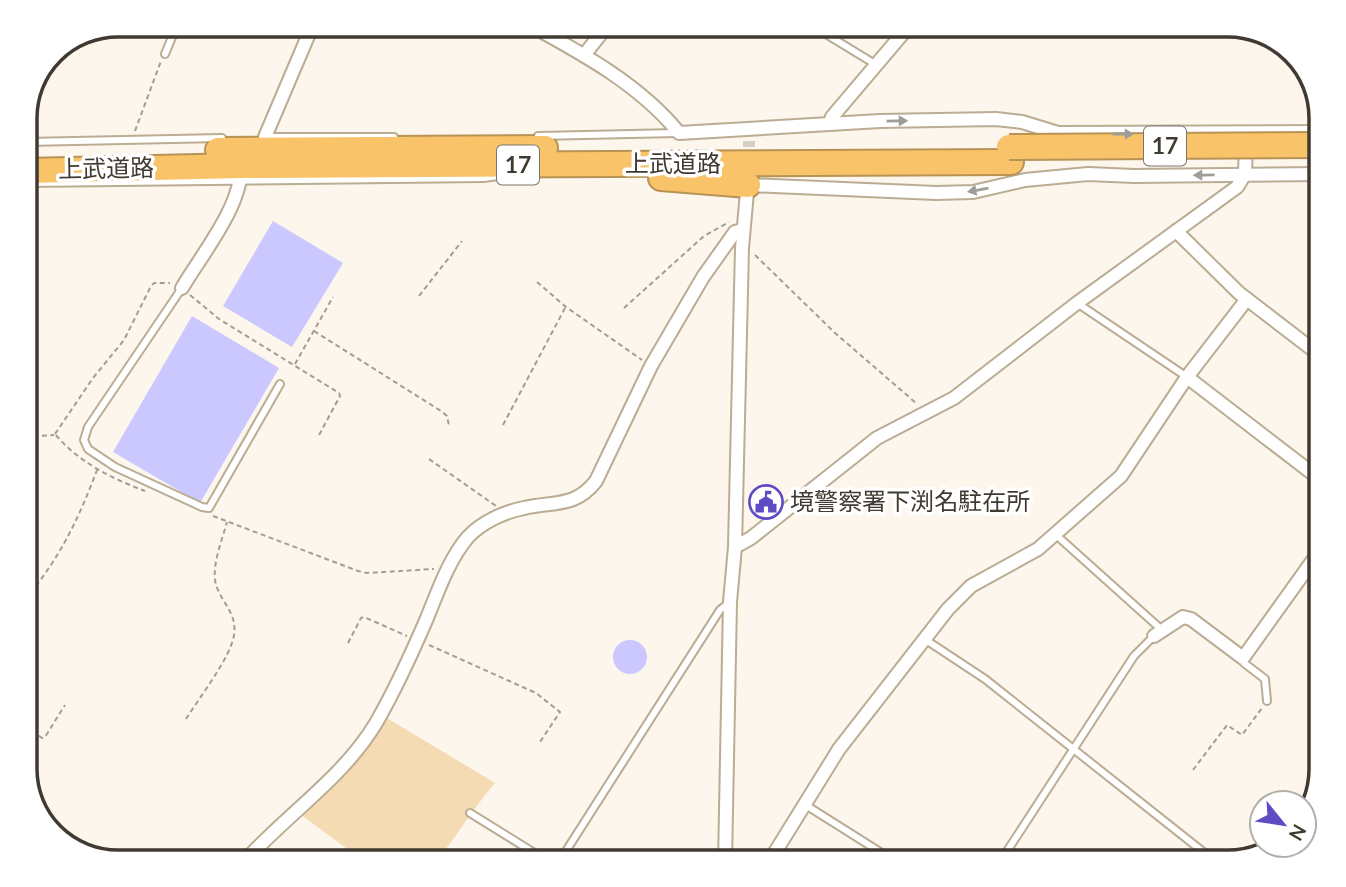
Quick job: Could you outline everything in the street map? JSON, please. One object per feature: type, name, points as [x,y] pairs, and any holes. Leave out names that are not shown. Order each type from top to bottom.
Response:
[{"type":"highway","name":"上武道路","points":[[37,171],[242,173],[472,165],[1010,154],[1309,134]]},
{"type":"highway","name":"上武道路","points":[[37,153],[260,141],[1309,159]]},
{"type":"highway","points":[[472,165],[558,176],[748,180]]},
{"type":"street","points":[[260,141],[308,37]]},
{"type":"street","points":[[553,37],[635,90],[679,133],[749,134],[829,124],[996,119],[1022,122],[1058,133],[1309,133]]},
{"type":"street","points":[[584,55],[598,37]]},
{"type":"street","points":[[829,124],[874,64],[898,37]]},
{"type":"street","points":[[735,547],[751,538],[877,438],[954,398],[1077,303],[1237,187],[1245,174],[1247,133]]},
{"type":"street","points":[[1087,134],[1088,174]]},
{"type":"street","points":[[181,288],[223,221],[242,173]]},
{"type":"street","points":[[724,850],[742,248],[748,180],[936,193],[973,192],[1025,180],[1088,174],[1309,174]]},
{"type":"street","points":[[256,850],[346,764],[376,723],[449,568],[470,535],[504,514],[526,507],[575,499],[589,491],[651,366],[703,276],[743,225]]},
{"type":"street","points":[[1176,231],[1247,299],[1309,347]]},
{"type":"street","points":[[777,850],[839,749],[962,594],[980,581],[1031,555],[1121,476],[1187,377],[1247,299]]},
{"type":"street","points":[[1187,377],[1309,471]]},
{"type":"street","points":[[1158,633],[1183,617],[1191,619],[1242,658],[1309,566]]},
{"type":"lane","points":[[165,54],[172,37]]},
{"type":"lane","points":[[831,37],[874,64]]},
{"type":"lane","points":[[527,136],[679,133]]},
{"type":"lane","points":[[260,141],[403,137]]},
{"type":"lane","points":[[37,142],[226,138]]},
{"type":"lane","points":[[37,182],[242,173],[484,178],[498,176],[504,171]]},
{"type":"lane","points":[[181,288],[88,427],[84,440],[88,449],[115,467],[209,508],[280,384]]},
{"type":"lane","points":[[1077,303],[1187,377]]},
{"type":"lane","points":[[1008,850],[1135,656],[1158,633],[1055,534]]},
{"type":"lane","points":[[567,850],[720,610],[730,602]]},
{"type":"lane","points":[[926,640],[985,679],[1200,850]]},
{"type":"lane","points":[[1242,658],[1244,663],[1265,679],[1267,701]]},
{"type":"lane","points":[[804,804],[876,850]]},
{"type":"lane","points":[[470,813],[528,850]]},
{"type":"path","points":[[134,139],[146,96],[165,54]]},
{"type":"path","points":[[624,308],[704,236],[736,219],[743,225]]},
{"type":"path","points":[[419,296],[462,241]]},
{"type":"path","points":[[742,248],[751,251],[835,333],[927,413]]},
{"type":"path","points":[[55,435],[93,377],[124,340],[154,282],[170,283],[181,288],[219,319],[339,393],[340,396],[318,437]]},
{"type":"path","points":[[537,282],[607,338],[651,366]]},
{"type":"path","points":[[294,365],[333,297]]},
{"type":"path","points":[[503,425],[566,307]]},
{"type":"path","points":[[314,331],[441,411],[447,416],[449,426]]},
{"type":"path","points":[[37,437],[55,435]]},
{"type":"path","points":[[55,435],[70,450],[97,469],[150,493]]},
{"type":"path","points":[[429,459],[500,508],[504,514]]},
{"type":"path","points":[[37,583],[70,535],[97,469]]},
{"type":"path","points":[[210,515],[367,573],[449,568]]},
{"type":"path","points":[[186,719],[225,655],[234,633],[235,622],[215,581],[215,567],[227,522]]},
{"type":"path","points":[[348,643],[364,617],[536,693],[560,712],[540,743]]},
{"type":"path","points":[[1193,770],[1227,725],[1242,735],[1267,701]]},
{"type":"path","points":[[37,734],[45,737],[65,705]]},
{"type":"shaded area","points":[[385,717],[495,783],[445,850],[349,850],[300,814]]},
{"type":"building","points":[[273,221],[343,263],[292,347],[223,306]]},
{"type":"building","points":[[192,316],[279,368],[200,503],[113,452]]},
{"type":"building","points":[[630,640],[642,645],[647,657],[642,669],[630,674],[618,669],[613,657],[618,645]]},
{"type":"tunnel","points":[[749,141],[749,165]]},
{"type":"place","name":"境警察署下渕名駐在所","points":[[766,502]]}]
